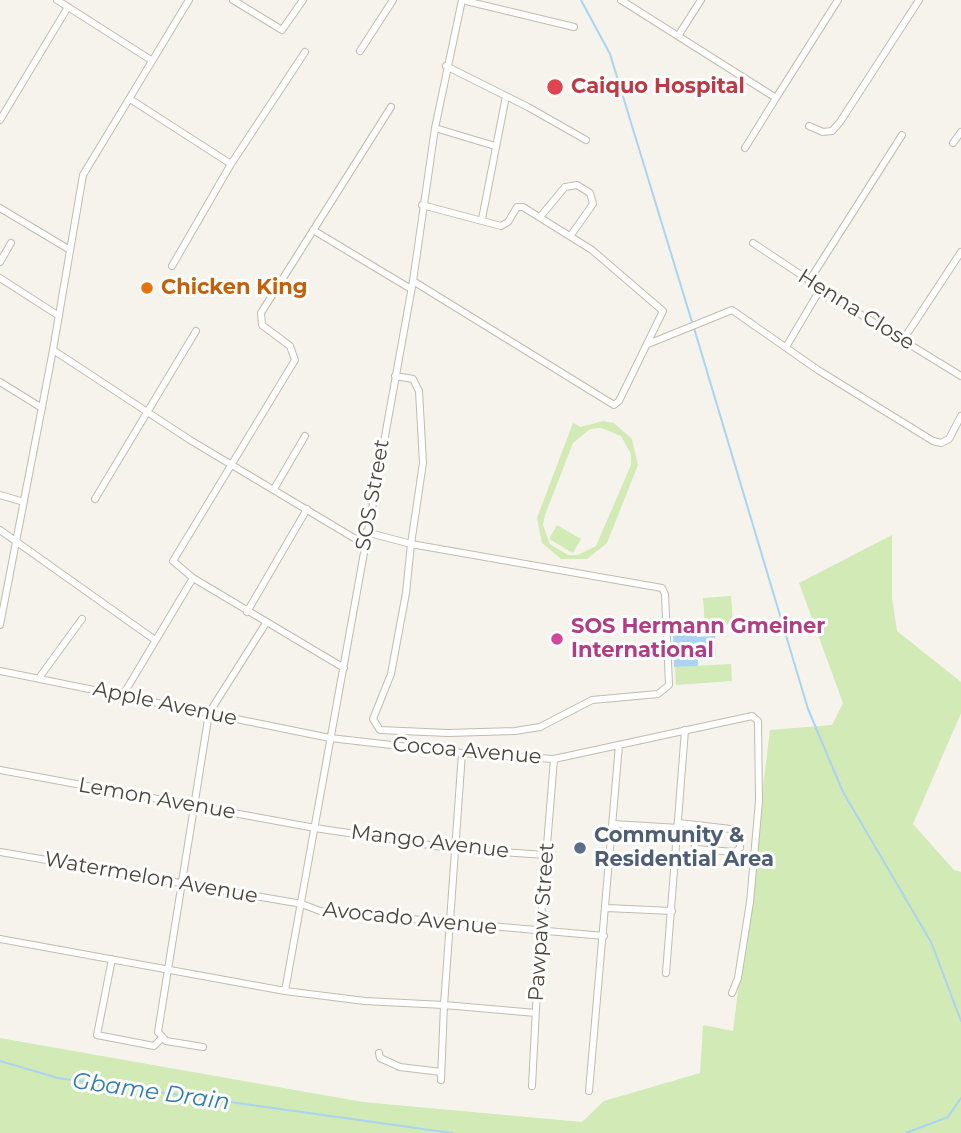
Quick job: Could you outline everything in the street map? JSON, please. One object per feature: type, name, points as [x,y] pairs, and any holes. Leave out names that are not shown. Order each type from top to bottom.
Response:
[{"type":"street","points":[[57,0],[151,60]]},
{"type":"street","points":[[0,625],[53,350],[83,175],[189,0]]},
{"type":"street","points":[[233,0],[282,30],[303,0]]},
{"type":"street","points":[[360,51],[393,0]]},
{"type":"street","points":[[462,0],[574,27]]},
{"type":"street","name":"SOS Street","points":[[285,991],[413,281],[422,205],[446,66],[462,0]]},
{"type":"street","points":[[621,0],[776,98]]},
{"type":"street","points":[[678,36],[701,0]]},
{"type":"street","points":[[746,148],[838,0]]},
{"type":"street","points":[[809,126],[823,132],[832,131],[840,122],[919,0]]},
{"type":"street","points":[[0,120],[68,7]]},
{"type":"street","points":[[172,266],[231,164],[305,52]]},
{"type":"street","points":[[446,66],[586,141]]},
{"type":"street","points":[[482,219],[506,96]]},
{"type":"street","points":[[130,99],[231,164]]},
{"type":"street","points":[[344,668],[192,578],[176,566],[174,555],[295,360],[290,346],[262,325],[260,318],[391,107]]},
{"type":"street","points":[[435,128],[495,146]]},
{"type":"street","points":[[953,144],[961,132]]},
{"type":"street","points":[[809,281],[902,135]]},
{"type":"street","points":[[540,217],[565,187],[577,185],[590,193],[593,204],[571,234]]},
{"type":"street","points":[[413,281],[608,404],[614,405],[619,401],[662,317],[661,308],[571,234],[520,207],[505,225],[422,205]]},
{"type":"street","points":[[0,208],[70,250]]},
{"type":"street","points":[[313,230],[411,289]]},
{"type":"street","points":[[0,262],[11,243]]},
{"type":"street","name":"Henna Close","points":[[753,243],[961,376]]},
{"type":"street","points":[[903,341],[961,252]]},
{"type":"street","points":[[0,278],[59,316]]},
{"type":"street","points":[[786,347],[821,288]]},
{"type":"street","points":[[648,344],[733,310],[933,441],[941,443],[949,439],[961,416]]},
{"type":"street","points":[[95,499],[196,331]]},
{"type":"street","points":[[53,350],[149,413],[364,544]]},
{"type":"street","points":[[366,532],[411,544],[662,588],[665,594],[669,685],[658,694],[592,700],[540,727],[448,733],[380,730],[373,719],[388,687],[393,665],[411,544],[423,463],[419,391],[413,379],[395,376]]},
{"type":"street","points":[[0,382],[42,408]]},
{"type":"street","points":[[274,489],[305,436]]},
{"type":"street","points":[[0,495],[24,502]]},
{"type":"street","points":[[247,611],[307,509]]},
{"type":"street","points":[[0,530],[155,640]]},
{"type":"street","points":[[123,695],[192,578]]},
{"type":"street","points":[[39,678],[82,620]]},
{"type":"street","points":[[161,1039],[158,1032],[167,968],[209,713],[266,622]]},
{"type":"street","name":"Apple Avenue","points":[[0,671],[330,738]]},
{"type":"street","name":"Cocoa Avenue","points":[[330,738],[462,754],[554,759],[752,716],[758,721],[759,801],[751,890],[738,978],[732,993]]},
{"type":"street","points":[[666,973],[673,911],[685,730]]},
{"type":"street","points":[[589,1091],[607,908],[619,745]]},
{"type":"street","points":[[441,1080],[462,754]]},
{"type":"street","name":"Pawpaw Street","points":[[532,1086],[540,931],[554,759]]},
{"type":"street","name":"Lemon Avenue","points":[[0,771],[314,828]]},
{"type":"street","points":[[613,824],[694,825],[739,830],[740,848],[735,852],[695,849],[694,825]]},
{"type":"street","name":"Mango Avenue","points":[[314,828],[456,849],[546,855]]},
{"type":"street","name":"Watermelon Avenue","points":[[0,852],[302,904]]},
{"type":"street","name":"Avocado Avenue","points":[[302,904],[320,911],[452,925],[604,936]]},
{"type":"street","points":[[607,908],[673,911]]},
{"type":"street","points":[[0,939],[285,991],[365,1001],[536,1013]]},
{"type":"street","points":[[112,959],[97,1035],[154,1046],[161,1039]]},
{"type":"street","points":[[161,1039],[203,1047]]},
{"type":"street","points":[[379,1053],[380,1058],[400,1067],[441,1072]]},
{"type":"green space","points":[[603,421],[614,423],[632,439],[638,465],[607,543],[587,559],[561,559],[542,543],[537,518],[573,423],[581,427]],"holes":[[[601,428],[621,436],[631,454],[631,465],[596,546],[578,555],[568,555],[550,544],[543,525],[573,443],[590,429]]]},
{"type":"green space","points":[[557,525],[581,539],[573,553],[549,539]]},
{"type":"green space","points":[[892,535],[892,598],[897,631],[961,682],[961,713],[913,824],[954,870],[961,872],[961,1133],[0,1133],[0,1038],[363,1102],[582,1122],[604,1101],[700,1073],[703,1025],[733,1031],[770,730],[832,725],[843,703],[799,583]]},
{"type":"green space","points":[[731,596],[733,624],[705,626],[703,598]]},
{"type":"green space","points":[[731,664],[732,681],[676,685],[675,667]]},
{"type":"water","points":[[696,630],[697,637],[715,636],[716,656],[698,657],[698,666],[674,667],[673,632]]},
{"type":"waterway","points":[[581,0],[610,54],[692,322]]},
{"type":"waterway","points":[[694,328],[808,709],[843,792],[931,942],[961,1021]]},
{"type":"waterway","name":"Gbame Drain","points":[[0,1061],[58,1078],[452,1133]]},
{"type":"waterway","points":[[906,1133],[948,1117],[961,1098]]},
{"type":"place","name":"Caiquo Hospital","points":[[555,87]]},
{"type":"place","name":"Chicken King","points":[[147,288]]},
{"type":"place","name":"SOS Hermann Gmeiner International","points":[[557,639]]},
{"type":"place","name":"Community & Residential Area","points":[[580,848]]}]
